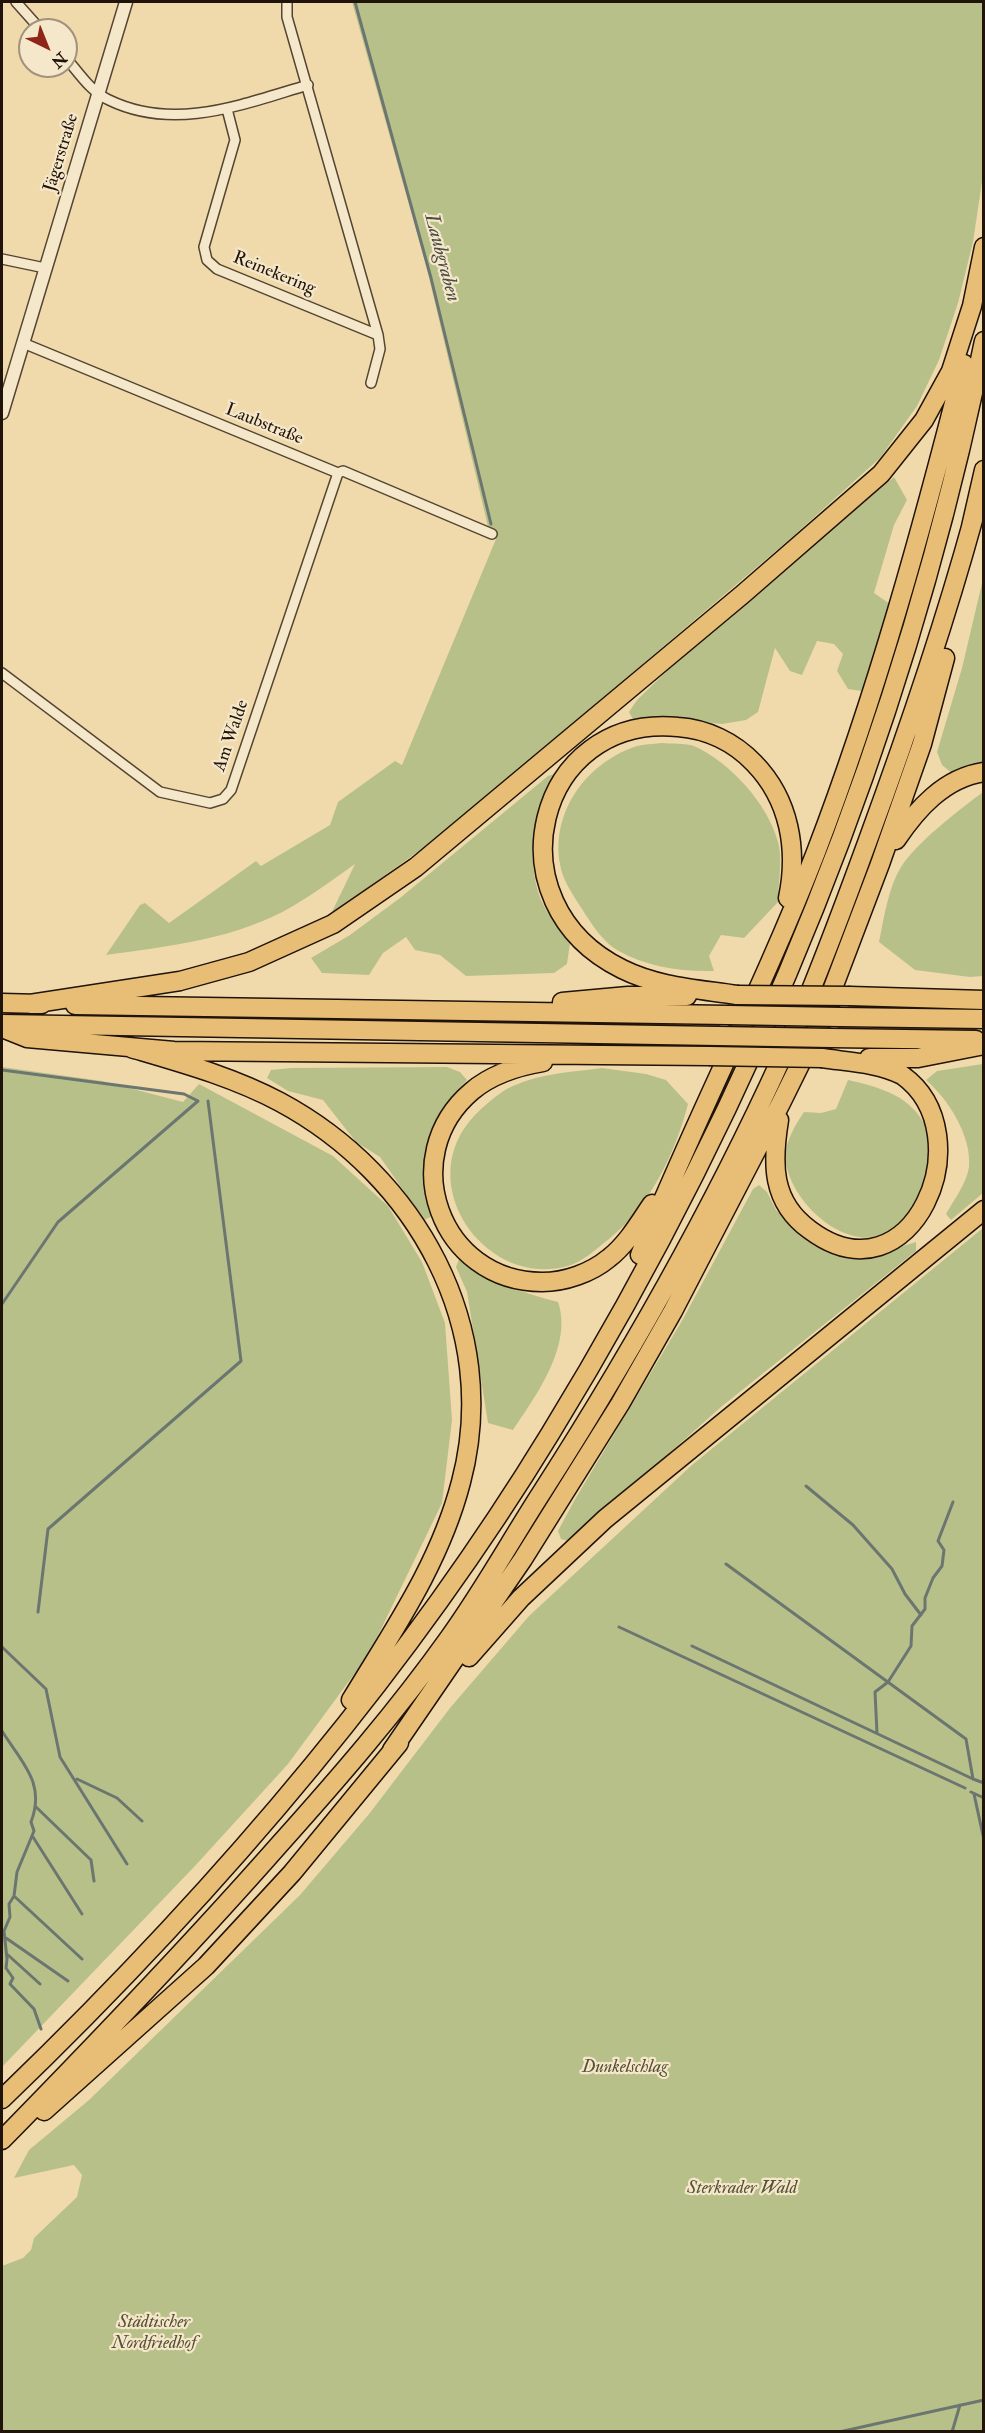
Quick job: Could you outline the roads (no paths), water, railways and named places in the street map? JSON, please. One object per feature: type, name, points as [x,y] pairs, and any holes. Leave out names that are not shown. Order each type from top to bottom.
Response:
[{"type":"highway","points":[[30,1004],[172,983],[249,962],[333,924],[416,867],[752,586],[880,474],[924,420],[951,371],[972,306],[984,247]]},
{"type":"highway","points":[[607,1337],[675,1171],[776,946],[838,792],[884,654],[938,467],[984,277]]},
{"type":"highway","points":[[2,2099],[136,1965],[215,1880],[310,1768],[385,1672],[491,1525],[548,1437],[607,1337],[689,1186],[740,1082],[779,998],[833,862],[896,679],[922,595],[984,341]]},
{"type":"highway","points":[[2,2145],[66,2093],[206,1966],[292,1873],[392,1750],[523,1559],[620,1404],[678,1301],[782,1103],[817,1030],[880,864],[922,744],[945,655],[984,470]]},
{"type":"highway","points":[[2,2140],[198,1935],[372,1737],[450,1636],[591,1417],[688,1244],[795,1027],[846,900],[903,746],[944,627],[973,520]]},
{"type":"highway","points":[[737,995],[662,983],[624,970],[596,954],[566,923],[548,890],[542,848],[550,806],[569,772],[589,752],[611,738],[654,726],[700,730],[721,738],[751,760],[766,777],[781,802],[791,840],[792,880],[776,946]]},
{"type":"highway","points":[[880,864],[908,822],[929,799],[963,777],[984,772]]},
{"type":"highway","points":[[906,998],[984,992]]},
{"type":"highway","points":[[504,1012],[628,996],[850,996],[984,1000]]},
{"type":"highway","points":[[2,1003],[984,1019]]},
{"type":"highway","points":[[2,1026],[718,1036],[984,1043]]},
{"type":"highway","points":[[2,1026],[27,1038],[131,1048],[918,1058],[984,1043]]},
{"type":"highway","points":[[131,1048],[223,1077],[263,1094],[308,1119],[354,1152],[385,1183],[422,1231],[447,1281],[460,1322],[471,1384],[471,1427],[461,1483],[446,1528],[428,1570],[400,1622],[310,1768]]},
{"type":"highway","points":[[580,1055],[537,1063],[497,1075],[472,1091],[450,1115],[435,1151],[433,1187],[443,1220],[457,1243],[478,1262],[505,1276],[531,1282],[572,1277],[597,1266],[619,1249],[675,1171]]},
{"type":"highway","points":[[782,1103],[774,1150],[775,1177],[784,1203],[805,1227],[838,1244],[869,1247],[907,1236],[929,1218],[946,1193],[953,1164],[951,1136],[941,1111],[923,1090],[895,1072],[822,1058]]},
{"type":"highway","points":[[392,1750],[419,1722],[491,1632],[551,1568],[605,1519],[984,1210]]},
{"type":"street","points":[[16,2],[30,18]]},
{"type":"street","name":"Jägerstraße","points":[[2,413],[126,2]]},
{"type":"street","points":[[287,2],[287,17],[378,334],[380,349],[371,383]]},
{"type":"street","points":[[78,71],[98,93],[110,101],[164,114],[201,114],[227,109],[308,86]]},
{"type":"street","name":"Reinekering","points":[[227,109],[235,140],[204,247],[207,260],[217,269],[378,334]]},
{"type":"street","points":[[2,259],[45,268]]},
{"type":"street","name":"Laubstraße","points":[[23,343],[338,473],[343,471],[492,534]]},
{"type":"street","name":"Am Walde","points":[[3,679],[160,792],[210,803],[223,799],[231,790],[338,473]]},
{"type":"waterway","name":"Laubgraben","points":[[355,2],[431,278],[491,524]]},
{"type":"waterway","points":[[2,1070],[184,1094],[198,1101],[58,1222],[2,1304]]},
{"type":"waterway","points":[[38,1612],[48,1529],[241,1361],[208,1101]]},
{"type":"waterway","points":[[806,1486],[853,1525],[892,1569],[905,1594],[921,1615]]},
{"type":"waterway","points":[[877,1733],[875,1692],[888,1682],[911,1646],[912,1626],[925,1609],[925,1598],[933,1578],[942,1566],[944,1550],[938,1541],[953,1502]]},
{"type":"waterway","points":[[726,1564],[966,1739],[973,1779],[984,1783]]},
{"type":"waterway","points":[[619,1627],[965,1788]]},
{"type":"waterway","points":[[692,1646],[973,1779]]},
{"type":"waterway","points":[[2,1647],[46,1689],[60,1757],[127,1864]]},
{"type":"waterway","points":[[2,1731],[30,1774],[36,1796],[31,1822],[34,1831],[17,1872],[14,1896],[9,1904],[10,1917],[4,1931],[6,1968],[13,1978],[10,1984],[34,2009],[41,2029]]},
{"type":"waterway","points":[[77,1779],[117,1798],[142,1821]]},
{"type":"waterway","points":[[971,1792],[984,1798]]},
{"type":"waterway","points":[[974,1794],[984,1840]]},
{"type":"waterway","points":[[36,1807],[91,1860],[94,1881]]},
{"type":"waterway","points":[[33,1837],[82,1914]]},
{"type":"waterway","points":[[14,1896],[82,1959]]},
{"type":"waterway","points":[[6,1938],[68,1981]]},
{"type":"waterway","points":[[8,1955],[40,1984]]},
{"type":"waterway","points":[[839,2432],[984,2400]]},
{"type":"waterway","points":[[952,2432],[960,2405]]},
{"type":"park label","name":"Dunkelschlag","points":[[625,2068]]},
{"type":"park label","name":"Sterkrader Wald","points":[[742,2189]]},
{"type":"park label","name":"Städtischer Nordfriedhof","points":[[154,2333]]}]
